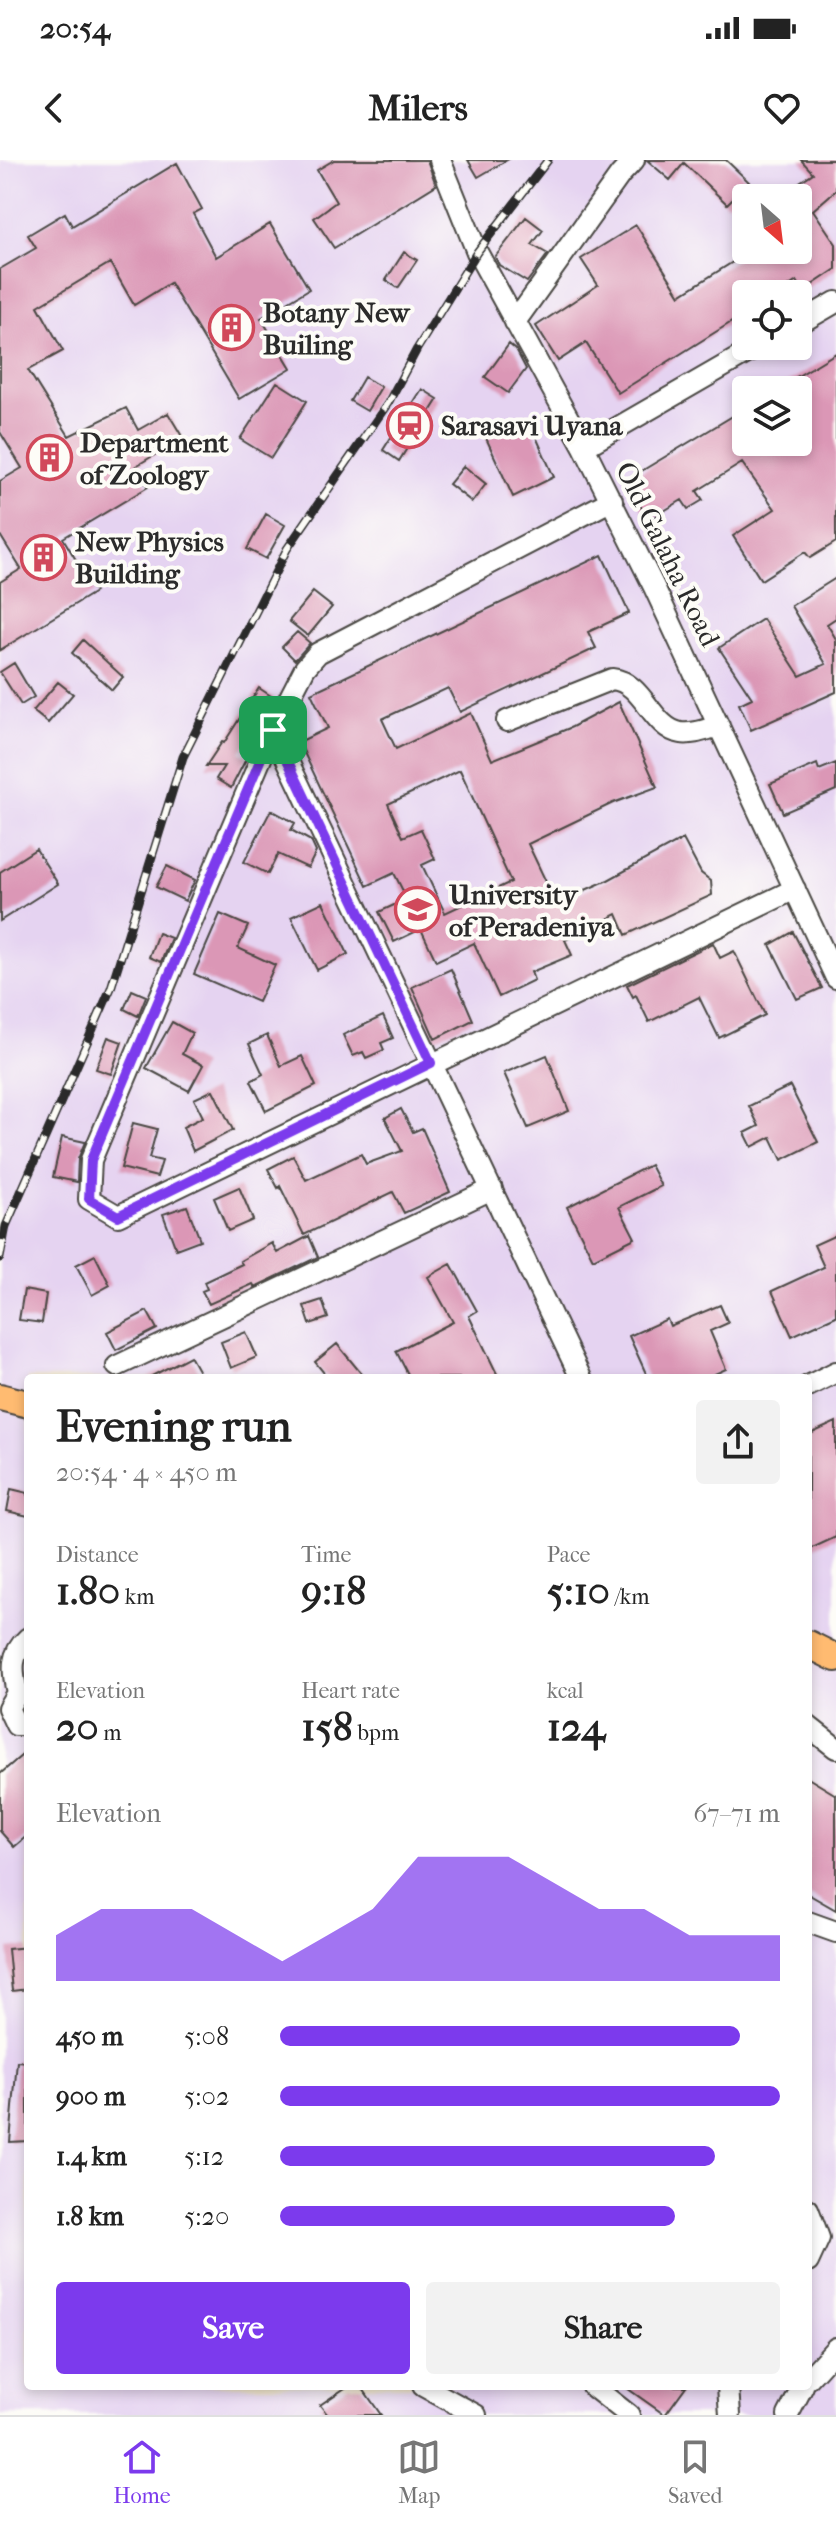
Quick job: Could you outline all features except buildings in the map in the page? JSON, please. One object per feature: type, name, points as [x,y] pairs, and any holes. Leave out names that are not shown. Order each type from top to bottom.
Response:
[{"type":"main road","points":[[1,1398],[24,1403]]},
{"type":"main road","points":[[812,1646],[836,1658]]},
{"type":"lane","name":"Old Galaha Road","points":[[440,160],[477,252],[612,500],[836,978]]},
{"type":"lane","points":[[515,322],[620,175],[634,160]]},
{"type":"lane","points":[[812,316],[836,302]]},
{"type":"lane","points":[[584,447],[735,360]]},
{"type":"lane","points":[[612,500],[318,653],[305,668],[273,730],[91,1160],[89,1199],[118,1216],[795,889]]},
{"type":"lane","points":[[507,721],[612,679],[629,684],[670,730],[683,734],[719,726]]},
{"type":"lane","points":[[273,730],[579,1374]]},
{"type":"lane","points":[[117,1366],[492,1189]]},
{"type":"lane","points":[[812,1384],[836,1372]]},
{"type":"lane","points":[[24,1642],[16,1649],[12,1670],[23,1694],[8,1708],[16,1725],[24,1725]]},
{"type":"lane","points":[[812,1729],[836,1748]]},
{"type":"lane","points":[[812,1923],[836,1932]]},
{"type":"lane","points":[[812,2220],[819,2238],[812,2253]]},
{"type":"lane","points":[[812,2375],[836,2348]]},
{"type":"lane","points":[[430,2390],[476,2415]]},
{"type":"lane","points":[[597,2390],[629,2415]]},
{"type":"lane","points":[[728,2390],[730,2415]]},
{"type":"lane","points":[[788,2415],[801,2390]]},
{"type":"shaded area","name":"University of Peradeniya","points":[[0,160],[836,160],[836,2415],[0,2415]]},
{"type":"railway","points":[[0,1258],[6,1226],[111,988],[183,757],[287,549],[388,403],[417,349],[477,252],[548,160]]},
{"type":"place","name":"Botany New Builing","points":[[232,328]]},
{"type":"place","name":"Sarasavi Uyana","points":[[410,425]]},
{"type":"place","name":"Department of Zoology","points":[[49,458]]},
{"type":"place","name":"New Physics Building","points":[[44,557]]},
{"type":"place","name":"University of Peradeniya","points":[[418,910]]},
{"type":"route","points":[[273,730],[431,1063],[118,1216],[89,1199],[91,1160],[273,730]]}]
